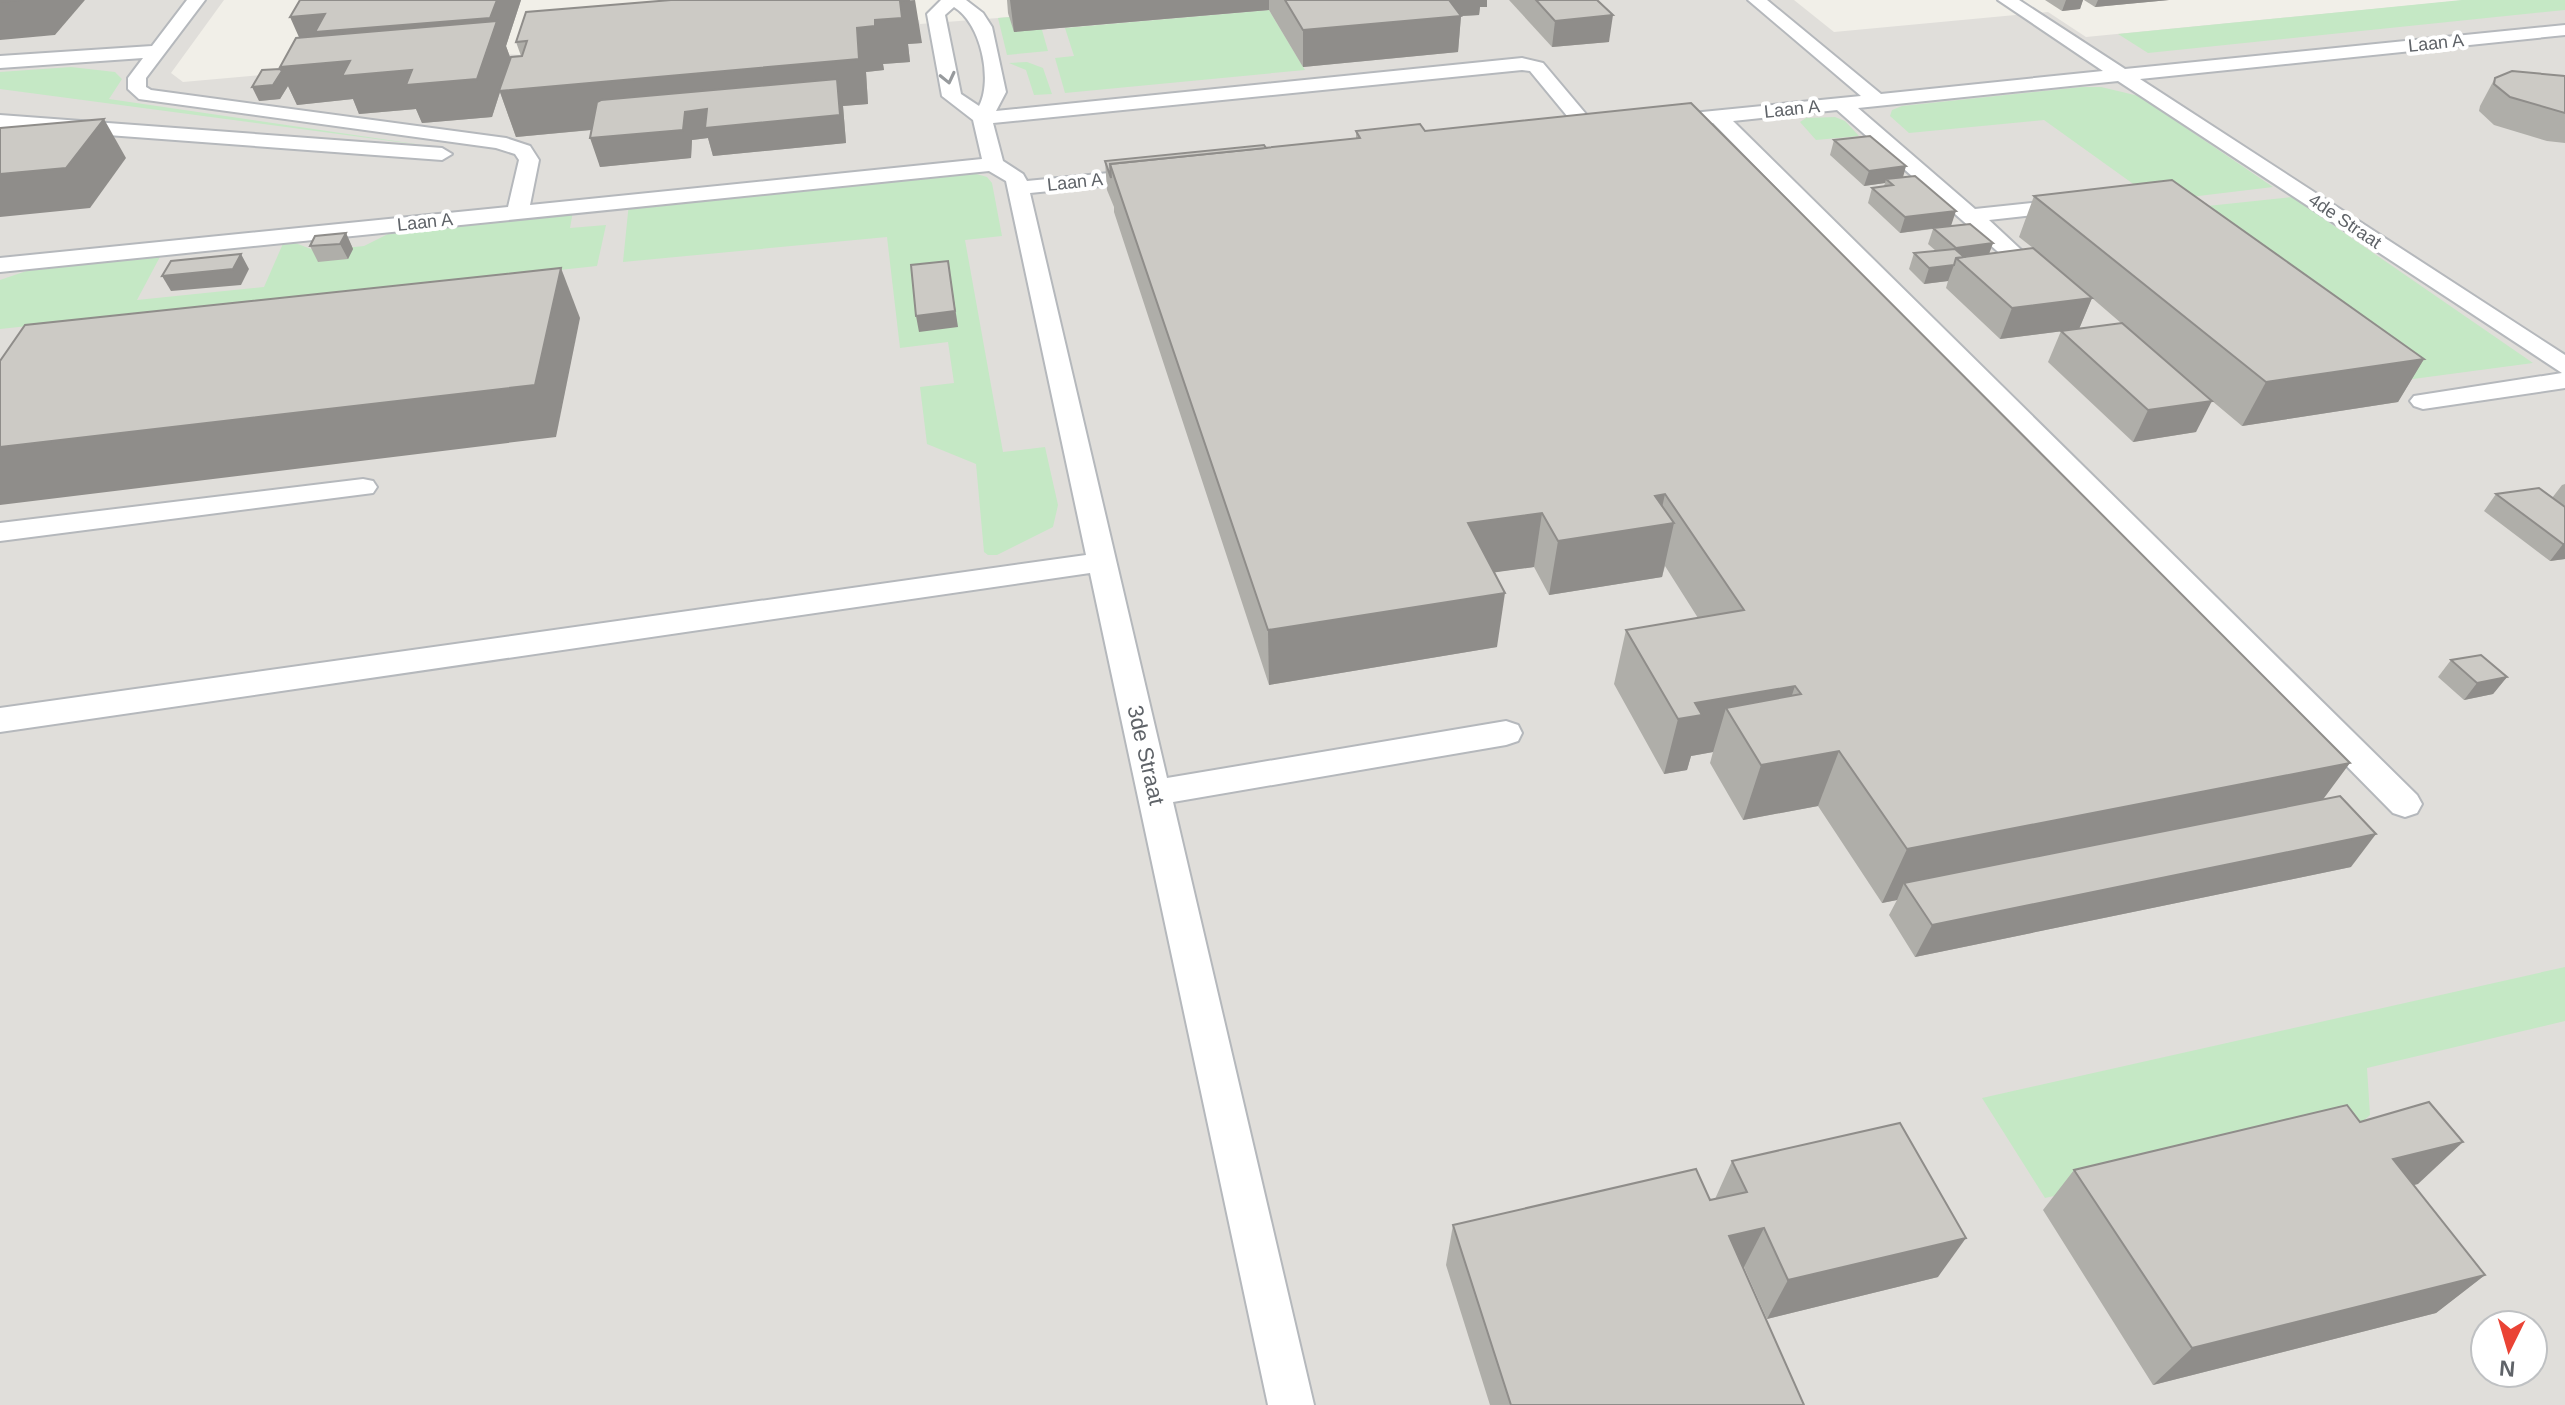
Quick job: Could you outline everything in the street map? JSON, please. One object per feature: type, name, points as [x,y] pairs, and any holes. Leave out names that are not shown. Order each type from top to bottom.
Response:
[{"type":"lane","points":[[196,0],[137,78],[137,89],[146,95],[499,142],[523,150],[529,160],[518,212]]},
{"type":"lane","points":[[982,118],[996,92],[988,65],[987,31],[974,10],[952,0],[936,14],[952,96],[982,118],[993,164],[1016,178],[1018,188]]},
{"type":"lane","points":[[1757,0],[1877,100]]},
{"type":"lane","name":"4de Straat","points":[[2007,0],[2565,366]]},
{"type":"lane","name":"Laan A","points":[[1646,124],[2565,30]]},
{"type":"lane","points":[[0,62],[158,51]]},
{"type":"lane","points":[[982,118],[1522,64],[1536,67],[1596,129],[1568,132]]},
{"type":"lane","points":[[1842,104],[2021,260]]},
{"type":"lane","points":[[1718,117],[2405,804]]},
{"type":"lane","points":[[0,121],[529,160]]},
{"type":"lane","name":"Laan A","points":[[0,265],[993,164]]},
{"type":"lane","name":"Laan A","points":[[1018,188],[1171,172]]},
{"type":"lane","name":"3de Straat","points":[[1018,188],[1291,1405]]},
{"type":"lane","points":[[1970,216],[2060,206]]},
{"type":"lane","points":[[2423,401],[2565,380]]},
{"type":"lane","points":[[0,532],[363,487]]},
{"type":"lane","points":[[0,720],[1102,562]]},
{"type":"lane","points":[[1154,793],[1506,733]]},
{"type":"shaded area","points":[[85,0],[224,0],[171,73],[183,82],[503,54],[541,56],[919,20],[920,24],[998,18],[1009,17],[1008,13],[1158,0],[1794,0],[1834,32],[2048,12],[2086,37],[2466,0],[2565,0],[2565,1405],[0,1405],[0,39],[55,35]]},
{"type":"green space","points":[[2462,0],[2565,0],[2565,10],[2148,53],[2118,34]]},
{"type":"green space","points":[[1269,10],[1305,70],[1065,93],[1055,58],[1074,56],[1065,28]]},
{"type":"green space","points":[[1010,17],[1042,30],[1048,51],[1007,55],[998,18]]},
{"type":"green space","points":[[1027,62],[1043,68],[1052,94],[1034,95],[1026,70],[1009,63]]},
{"type":"green space","points":[[71,67],[115,72],[122,79],[109,99],[436,147],[0,89],[0,72]]},
{"type":"green space","points":[[2101,87],[2139,96],[2273,187],[2157,201],[2044,120],[1909,133],[1890,116],[1892,110],[1902,106]]},
{"type":"green space","points":[[1835,117],[1845,121],[1859,136],[1816,140],[1800,122],[1806,118]]},
{"type":"green space","points":[[966,171],[987,177],[992,183],[1002,236],[965,240],[1003,452],[1045,447],[1058,505],[1053,527],[997,555],[984,552],[976,464],[927,444],[920,387],[954,383],[948,342],[900,348],[887,237],[623,262],[629,203]]},
{"type":"green space","points":[[2292,197],[2533,363],[2383,383],[2160,211]]},
{"type":"green space","points":[[573,211],[570,228],[606,225],[597,266],[0,329],[0,280],[41,266],[162,253],[137,300],[264,287],[285,239],[316,251],[364,246],[402,227]]},
{"type":"green space","points":[[2565,967],[2565,1021],[2367,1068],[2370,1115],[2356,1128],[2045,1198],[1982,1098]]},
{"type":"building","points":[[300,0],[497,0],[490,18],[315,32],[325,14],[290,17]]},
{"type":"building","points":[[671,0],[910,0],[900,1],[902,18],[875,20],[875,26],[857,28],[859,59],[499,91],[511,57],[522,56],[527,41],[516,42],[526,12]]},
{"type":"building","points":[[1285,0],[1449,0],[1461,16],[1303,30]]},
{"type":"building","points":[[1536,0],[1597,0],[1613,15],[1555,21]]},
{"type":"building","points":[[497,21],[477,79],[406,85],[412,70],[342,76],[350,61],[280,67],[296,38]]},
{"type":"building","points":[[262,70],[282,71],[273,85],[252,87]]},
{"type":"building","points":[[2512,71],[2565,76],[2565,113],[2510,97],[2494,84],[2495,78]]},
{"type":"building","points":[[837,79],[840,115],[705,128],[707,109],[685,112],[683,130],[590,138],[597,102],[601,100]]},
{"type":"building","points":[[1691,103],[2350,763],[1907,849],[1839,751],[1761,765],[1726,708],[1801,694],[1795,686],[1695,703],[1702,715],[1678,719],[1626,630],[1744,610],[1665,494],[1655,496],[1674,523],[1558,541],[1542,513],[1468,523],[1505,593],[1268,630],[1110,164],[1360,138],[1356,131],[1420,124],[1425,131]]},
{"type":"building","points":[[104,119],[66,168],[0,174],[0,128]]},
{"type":"building","points":[[1870,136],[1906,166],[1869,171],[1834,140]]},
{"type":"building","points":[[1264,145],[1266,148],[1110,164],[1111,178],[1105,161]]},
{"type":"building","points":[[1915,176],[1956,211],[1905,217],[1872,188],[1893,185],[1886,179]]},
{"type":"building","points":[[2172,180],[2424,359],[2266,382],[2034,196]]},
{"type":"building","points":[[1970,224],[1993,243],[1956,248],[1933,228]]},
{"type":"building","points":[[346,233],[340,244],[310,246],[315,236]]},
{"type":"building","points":[[2033,248],[2092,298],[2012,308],[1956,258]]},
{"type":"building","points":[[1955,249],[1964,257],[1956,258],[1954,265],[1929,268],[1914,253]]},
{"type":"building","points":[[241,254],[233,269],[162,276],[171,261]]},
{"type":"building","points":[[948,261],[955,311],[916,316],[911,265]]},
{"type":"building","points":[[561,268],[535,385],[0,447],[0,361],[25,325]]},
{"type":"building","points":[[2122,323],[2212,401],[2148,410],[2061,331]]},
{"type":"building","points":[[2539,488],[2565,507],[2565,544],[2496,494]]},
{"type":"building","points":[[2481,655],[2507,677],[2477,683],[2451,660]]},
{"type":"building","points":[[2340,796],[2376,834],[1932,925],[1904,883]]},
{"type":"building","points":[[2429,1102],[2463,1142],[2393,1159],[2485,1275],[2192,1348],[2074,1170],[2347,1105],[2360,1122]]},
{"type":"building","points":[[1900,1123],[1966,1238],[1788,1280],[1764,1228],[1729,1236],[1804,1405],[1511,1405],[1453,1225],[1696,1169],[1710,1200],[1747,1192],[1732,1161]]}]
